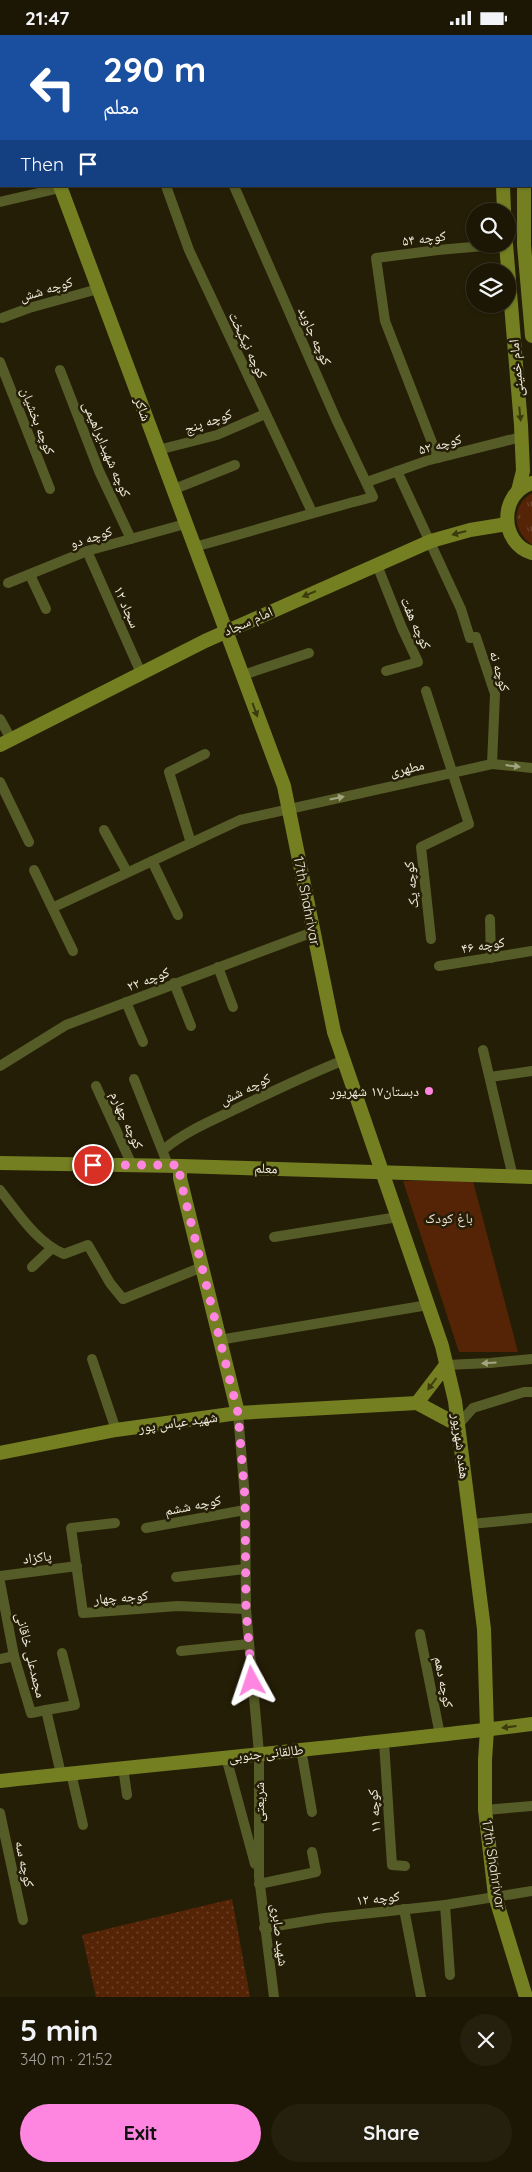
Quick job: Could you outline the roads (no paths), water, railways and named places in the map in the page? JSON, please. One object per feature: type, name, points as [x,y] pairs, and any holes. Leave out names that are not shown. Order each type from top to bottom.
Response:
[{"type":"main road","name":"شاکر","points":[[60,187],[226,631]]},
{"type":"main road","points":[[503,187],[504,203]]},
{"type":"main road","name":"امام خمینی","points":[[524,187],[524,245],[532,336]]},
{"type":"main road","name":"امام خمینی","points":[[507,253],[522,471],[518,491],[511,501],[507,512],[507,525]]},
{"type":"main road","points":[[518,491],[532,483]]},
{"type":"main road","points":[[507,525],[518,545],[532,553]]},
{"type":"main road","name":"امام سجاد","points":[[5,742],[226,631],[431,541],[470,530],[507,525]]},
{"type":"main road","name":"17th Shahrivar","points":[[226,631],[284,786],[334,1032],[383,1173]]},
{"type":"main road","name":"معلم","points":[[0,1163],[174,1165],[532,1177]]},
{"type":"main road","name":"شریعتی","points":[[174,1165],[180,1178],[238,1413]]},
{"type":"main road","name":"هفده شهریور","points":[[383,1173],[428,1305],[455,1401],[484,1629],[487,1730]]},
{"type":"main road","points":[[446,1365],[417,1403],[458,1425]]},
{"type":"main road","name":"شهید عباس پور","points":[[0,1453],[116,1430],[238,1413],[417,1403]]},
{"type":"main road","name":"طالقانی جنوبی","points":[[0,1781],[259,1753],[384,1742],[532,1724]]},
{"type":"main road","name":"17th Shahrivar","points":[[487,1730],[485,1760],[486,1810],[495,1896],[526,1997]]},
{"type":"street","points":[[0,202],[60,187]]},
{"type":"street","name":"کوچه نیکبخت","points":[[166,187],[189,250],[312,512]]},
{"type":"street","name":"کوچه جاوید","points":[[234,187],[336,419],[373,497],[312,512]]},
{"type":"street","name":"کوچه ۵۴","points":[[438,458],[385,321],[376,258],[466,247]]},
{"type":"street","name":"کوچه شش","points":[[2,318],[29,308],[98,289]]},
{"type":"street","name":"کوچه بخشیان","points":[[0,362],[50,489]]},
{"type":"street","name":"کوچه شهیدایراهیمی","points":[[60,370],[99,471],[131,539]]},
{"type":"street","name":"کوچه پنج","points":[[158,450],[217,435],[265,414]]},
{"type":"street","name":"کوچه ۵۲","points":[[367,482],[438,458],[521,437]]},
{"type":"street","points":[[172,490],[235,465]]},
{"type":"street","points":[[398,471],[431,541]]},
{"type":"street","points":[[194,547],[266,528],[312,512]]},
{"type":"street","name":"کوچه دو","points":[[8,583],[87,551],[185,524]]},
{"type":"street","name":"کوچه نه","points":[[431,541],[461,609],[470,638],[476,637],[495,695],[492,764]]},
{"type":"street","name":"سجاد ۱۲","points":[[87,551],[141,673]]},
{"type":"street","name":"کوچه هفت","points":[[376,565],[418,662],[386,671]]},
{"type":"street","points":[[30,575],[46,609]]},
{"type":"street","points":[[243,675],[309,653]]},
{"type":"street","points":[[426,691],[453,772]]},
{"type":"street","points":[[0,719],[5,742]]},
{"type":"street","points":[[191,843],[169,772],[204,754]]},
{"type":"street","name":"مطهری","points":[[54,907],[240,820],[492,764],[532,769]]},
{"type":"street","name":"کوچه یک","points":[[431,939],[421,847],[469,824],[453,772]]},
{"type":"street","points":[[0,782],[29,842]]},
{"type":"street","points":[[104,830],[127,872]]},
{"type":"street","points":[[152,861],[178,915]]},
{"type":"street","points":[[34,870],[54,907],[73,951]]},
{"type":"street","points":[[490,919],[491,958]]},
{"type":"street","name":"کوچه ۲۲","points":[[0,1066],[66,1025],[313,932]]},
{"type":"street","name":"کوچه ۴۶","points":[[439,965],[532,951]]},
{"type":"street","points":[[218,967],[233,1007]]},
{"type":"street","points":[[174,983],[191,1026]]},
{"type":"street","points":[[126,1001],[143,1042]]},
{"type":"street","points":[[484,1050],[513,1177]]},
{"type":"street","name":"کوچه شش","points":[[163,1150],[173,1141],[216,1118],[299,1078],[344,1060]]},
{"type":"street","points":[[490,1077],[532,1071]]},
{"type":"street","points":[[134,1079],[163,1150],[174,1165]]},
{"type":"street","name":"کوچه چهارم","points":[[96,1086],[132,1165]]},
{"type":"street","points":[[0,1190],[22,1219],[51,1249],[64,1254],[88,1245],[110,1283],[123,1299],[202,1267]]},
{"type":"street","points":[[274,1237],[398,1217]]},
{"type":"street","points":[[32,1267],[51,1249]]},
{"type":"street","points":[[220,1339],[428,1305]]},
{"type":"street","points":[[92,1359],[116,1430]]},
{"type":"street","points":[[446,1365],[532,1359]]},
{"type":"street","points":[[458,1425],[473,1408],[524,1392],[532,1392]]},
{"type":"street","name":"شریعتی","points":[[238,1413],[245,1509],[246,1609],[259,1753],[259,1881]]},
{"type":"street","name":"کوچه ششم","points":[[146,1528],[245,1509]]},
{"type":"street","points":[[471,1524],[532,1518]]},
{"type":"street","name":"کوجه چهار","points":[[115,1523],[71,1528],[83,1613],[178,1606],[246,1609]]},
{"type":"street","name":"پاکزاد","points":[[0,1576],[77,1566]]},
{"type":"street","points":[[176,1577],[245,1569]]},
{"type":"street","name":"مجمدعلی خاقانی","points":[[0,1586],[14,1656],[31,1713],[46,1710],[66,1773]]},
{"type":"street","name":"کوچه دهم","points":[[420,1634],[440,1735]]},
{"type":"street","points":[[182,1651],[249,1645]]},
{"type":"street","points":[[46,1710],[75,1705],[62,1653]]},
{"type":"street","points":[[0,1659],[14,1656]]},
{"type":"street","name":"کوچه ۱۱","points":[[384,1742],[392,1865],[405,1866]]},
{"type":"street","points":[[301,1749],[312,1812]]},
{"type":"street","points":[[226,1757],[259,1881],[316,1872],[312,1852]]},
{"type":"street","points":[[123,1767],[127,1795]]},
{"type":"street","points":[[66,1773],[83,1825]]},
{"type":"street","points":[[486,1810],[532,1806]]},
{"type":"street","name":"کوچه سه","points":[[0,1813],[23,1920]]},
{"type":"street","name":"شهید صابری","points":[[259,1881],[274,1997]]},
{"type":"street","name":"کوچه ۱۲","points":[[264,1928],[445,1905],[532,1891]]},
{"type":"street","points":[[445,1905],[450,1975]]},
{"type":"street","points":[[404,1909],[421,1997]]},
{"type":"place","name":"دبستان۱۷ شهریور","points":[[429,1091]]},
{"type":"park label","name":"باغ کودک","points":[[449,1218]]}]
